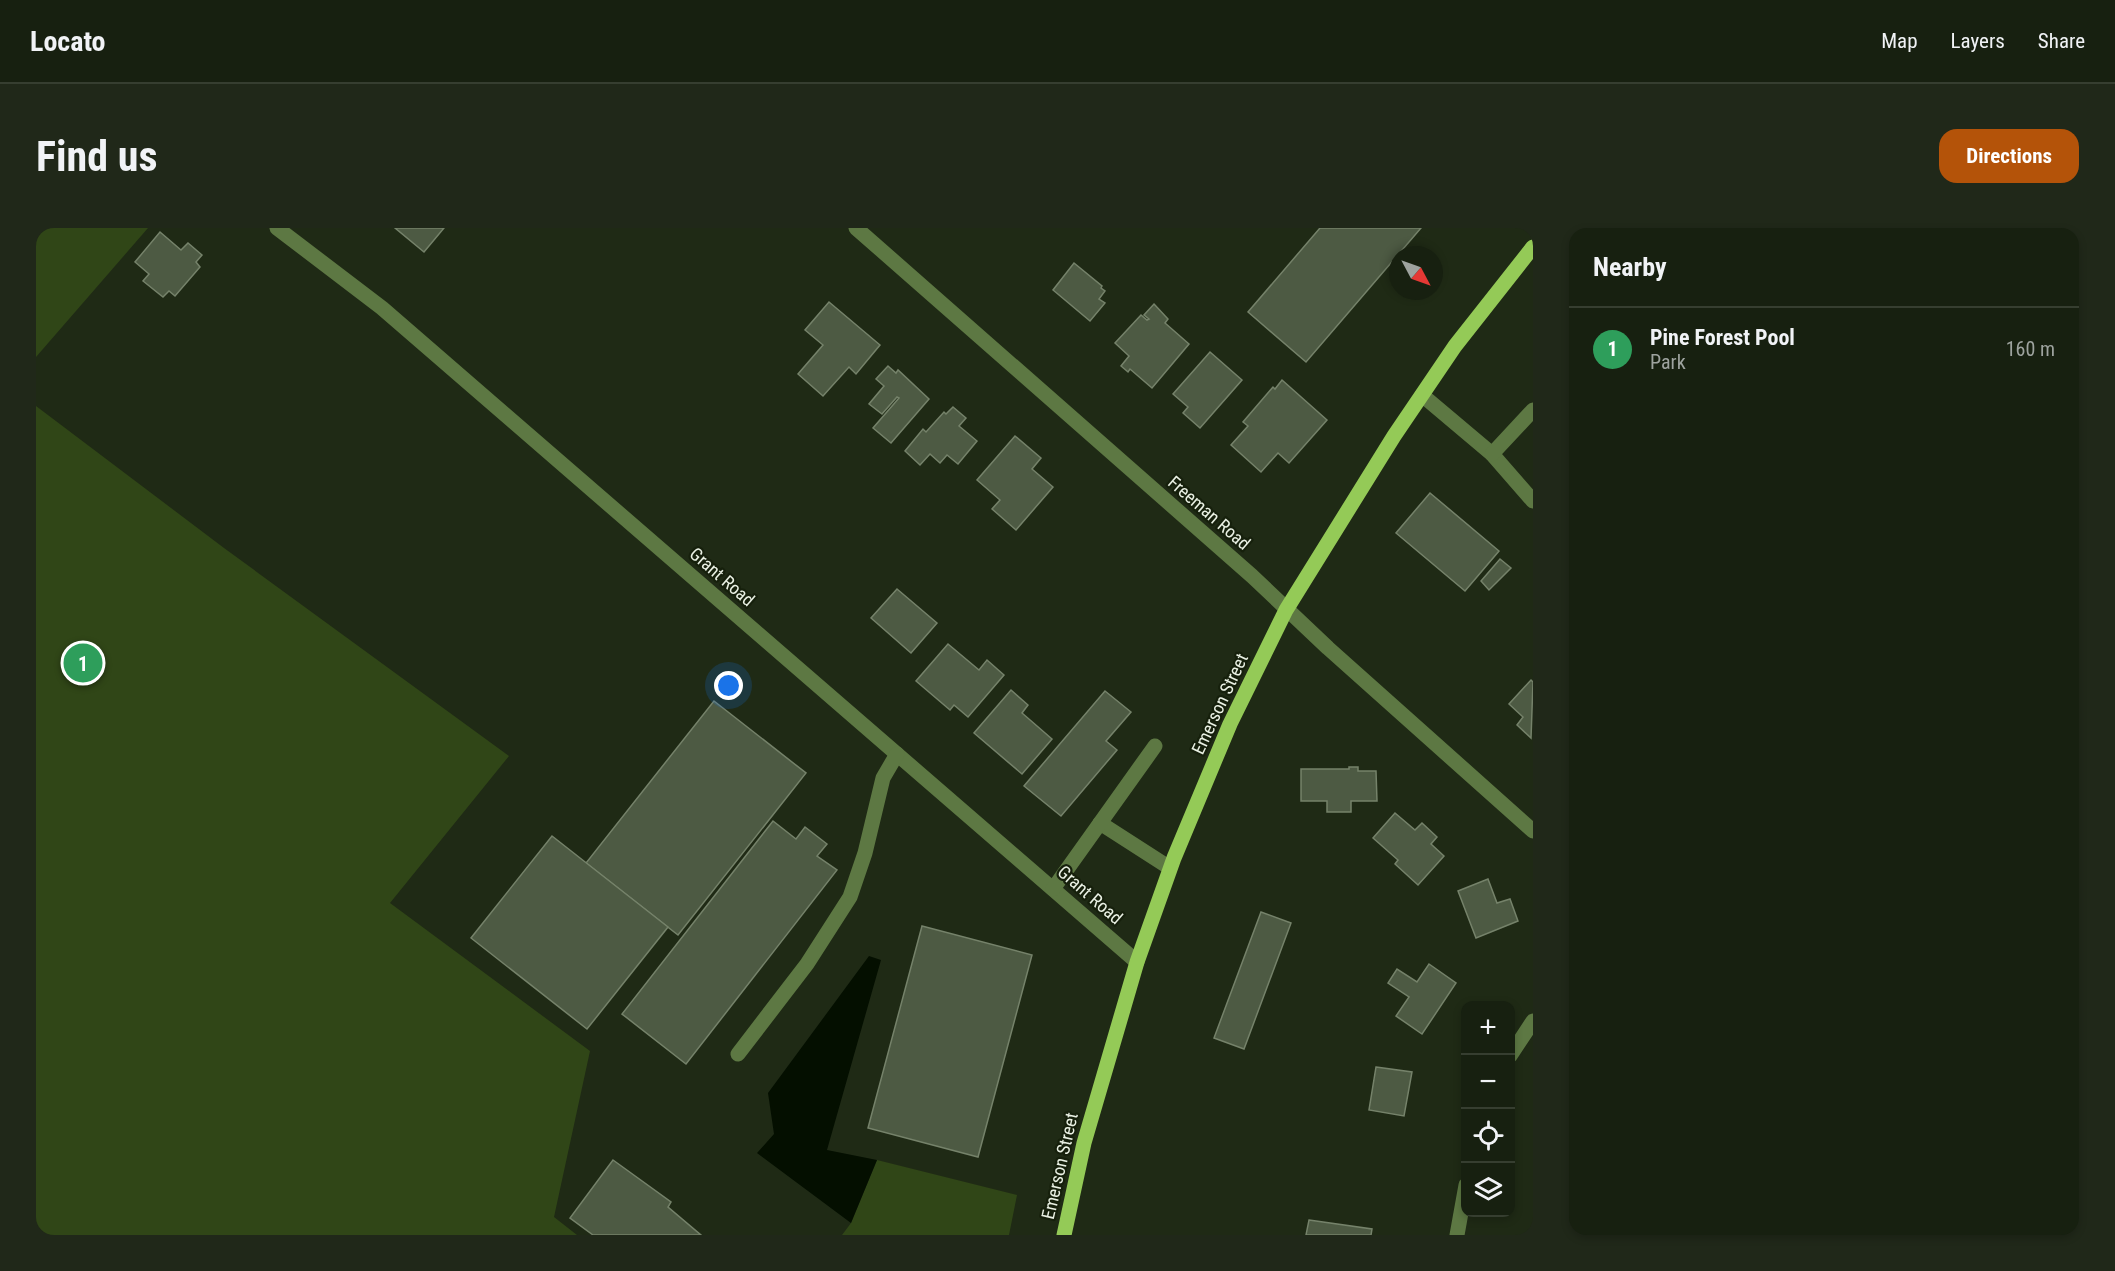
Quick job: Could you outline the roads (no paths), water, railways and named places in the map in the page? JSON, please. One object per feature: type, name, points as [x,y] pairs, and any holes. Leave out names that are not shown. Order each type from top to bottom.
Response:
[{"type":"main road","name":"Emerson Street","points":[[1064,1235],[1084,1143],[1137,962],[1170,868],[1230,724],[1287,610],[1394,436],[1455,346],[1533,247]]},
{"type":"street","name":"Grant Road","points":[[277,228],[382,308],[1137,962]]},
{"type":"street","name":"Freeman Road","points":[[856,228],[1252,576],[1533,831]]},
{"type":"street","points":[[1422,395],[1492,454],[1533,501]]},
{"type":"street","points":[[1492,454],[1533,410]]},
{"type":"street","points":[[1053,889],[1155,746]]},
{"type":"street","points":[[738,1054],[807,964],[850,897],[883,778],[897,754]]},
{"type":"street","points":[[1100,824],[1170,868]]},
{"type":"street","points":[[1511,1055],[1533,1021]]},
{"type":"street","points":[[1457,1235],[1461,1213]]},
{"type":"place","name":"Pine Forest Pool","points":[[83,663]]}]
